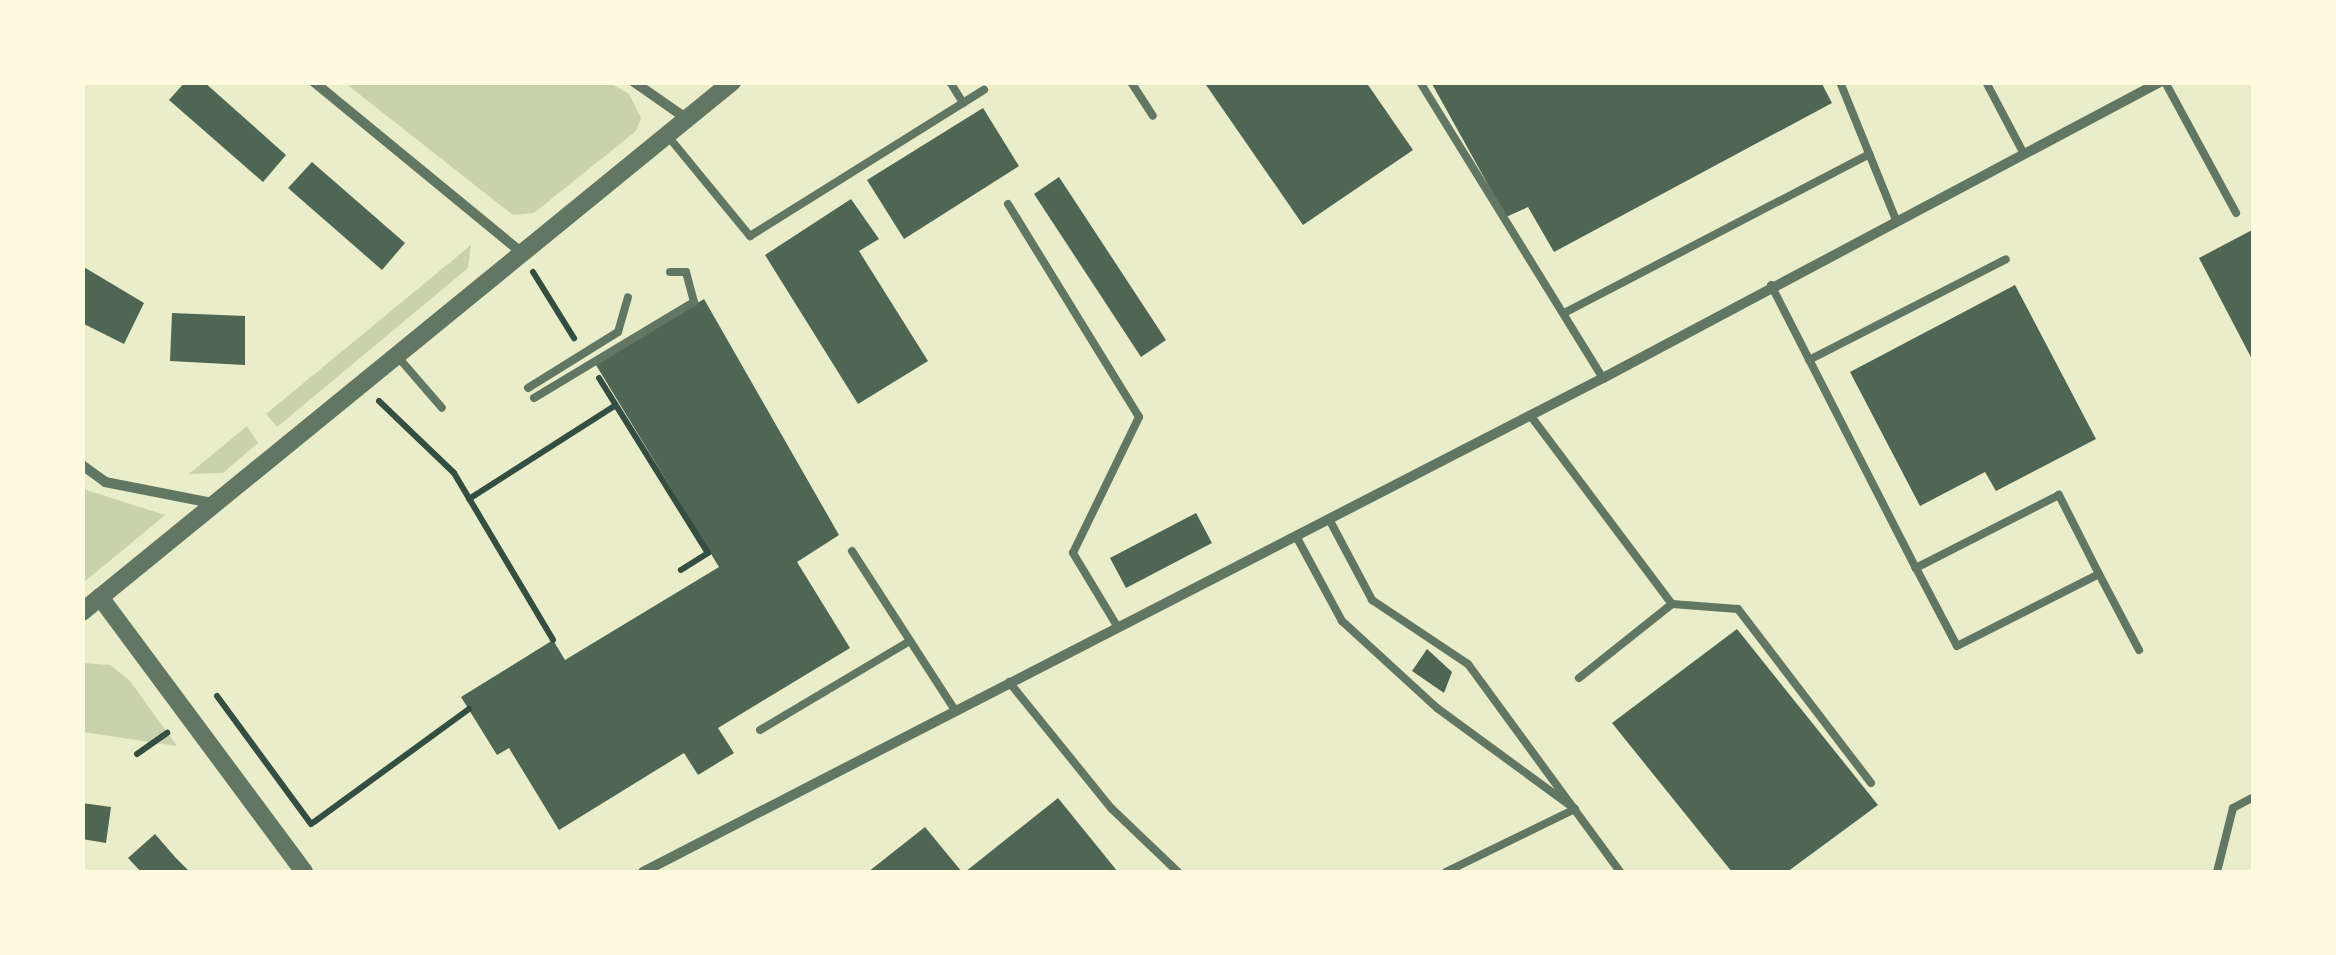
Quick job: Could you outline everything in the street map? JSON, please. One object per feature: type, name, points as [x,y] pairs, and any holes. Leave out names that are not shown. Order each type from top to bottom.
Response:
[{"type":"street","points":[[314,82],[521,252]]},
{"type":"street","points":[[634,82],[687,119]]},
{"type":"street","points":[[82,612],[732,82]]},
{"type":"street","points":[[643,872],[1530,416],[2162,82]]},
{"type":"street","points":[[82,466],[105,482],[212,503]]},
{"type":"street","points":[[100,597],[304,872]]},
{"type":"lane","points":[[950,82],[963,103]]},
{"type":"lane","points":[[1131,82],[1154,116]]},
{"type":"lane","points":[[1420,82],[1554,306],[1566,312],[1603,378]]},
{"type":"lane","points":[[1840,82],[1896,220]]},
{"type":"lane","points":[[1986,82],[2024,154]]},
{"type":"lane","points":[[2162,82],[2236,213]]},
{"type":"lane","points":[[668,135],[750,236],[984,90]]},
{"type":"lane","points":[[1566,312],[1869,154]]},
{"type":"lane","points":[[1008,204],[1139,417],[1074,554],[1116,626]]},
{"type":"lane","points":[[1809,360],[2006,259]]},
{"type":"lane","points":[[534,398],[694,302],[686,272],[670,272]]},
{"type":"lane","points":[[1771,286],[1957,646],[2099,574]]},
{"type":"lane","points":[[528,388],[618,332],[628,298]]},
{"type":"lane","points":[[395,354],[442,408]]},
{"type":"lane","points":[[1530,416],[1672,604]]},
{"type":"lane","points":[[1916,568],[2058,495],[2138,650]]},
{"type":"lane","points":[[1328,519],[1372,600],[1468,664],[1620,872]]},
{"type":"lane","points":[[1296,536],[1342,621],[1437,708],[1575,809]]},
{"type":"lane","points":[[852,551],[954,710]]},
{"type":"lane","points":[[1578,678],[1672,604],[1738,609],[1871,783]]},
{"type":"lane","points":[[760,730],[910,641]]},
{"type":"lane","points":[[1010,682],[1111,808],[1178,872]]},
{"type":"lane","points":[[2216,872],[2233,808],[2254,797]]},
{"type":"lane","points":[[1446,872],[1575,809]]},
{"type":"path","points":[[521,252],[584,354]]},
{"type":"path","points":[[590,364],[708,553],[681,570]]},
{"type":"path","points":[[360,382],[454,473],[553,640]]},
{"type":"path","points":[[469,499],[616,405]]},
{"type":"path","points":[[217,696],[313,823],[469,709]]},
{"type":"path","points":[[137,754],[167,732]]},
{"type":"green space","points":[[345,83],[610,83],[629,94],[641,118],[636,131],[534,213],[513,215]]},
{"type":"green space","points":[[471,245],[468,268],[277,427],[266,414]]},
{"type":"green space","points":[[247,426],[258,443],[223,473],[189,474]]},
{"type":"green space","points":[[83,489],[165,515],[83,583]]},
{"type":"green space","points":[[82,663],[110,665],[130,681],[177,746],[83,732]]},
{"type":"building","points":[[185,82],[204,82],[286,155],[263,182],[169,100]]},
{"type":"building","points":[[1204,82],[1366,82],[1413,150],[1303,225]]},
{"type":"building","points":[[1431,82],[1821,82],[1832,103],[1554,252],[1528,207],[1506,217]]},
{"type":"building","points":[[983,108],[1019,166],[904,239],[867,180]]},
{"type":"building","points":[[312,162],[405,243],[382,270],[288,188]]},
{"type":"building","points":[[1059,177],[1166,340],[1141,357],[1034,194]]},
{"type":"building","points":[[851,199],[879,239],[859,251],[928,361],[858,404],[765,255]]},
{"type":"building","points":[[2254,229],[2254,363],[2199,258]]},
{"type":"building","points":[[82,266],[144,303],[124,344],[82,323]]},
{"type":"building","points":[[2015,285],[2096,439],[1996,491],[1985,472],[1920,506],[1850,372]]},
{"type":"building","points":[[704,299],[839,535],[797,562],[850,648],[718,728],[734,753],[698,775],[684,753],[559,830],[509,748],[497,755],[461,697],[553,640],[565,660],[719,567],[596,365]]},
{"type":"building","points":[[172,313],[245,316],[245,365],[170,361]]},
{"type":"building","points":[[1196,513],[1212,543],[1126,588],[1110,558]]},
{"type":"building","points":[[1737,629],[1878,805],[1787,872],[1732,872],[1612,723]]},
{"type":"building","points":[[1427,649],[1452,672],[1444,693],[1412,671]]},
{"type":"building","points":[[1058,798],[1118,872],[965,872]]},
{"type":"building","points":[[82,803],[111,807],[106,843],[82,839]]},
{"type":"building","points":[[925,827],[962,872],[868,872]]},
{"type":"building","points":[[155,834],[190,872],[141,872],[128,858]]}]
